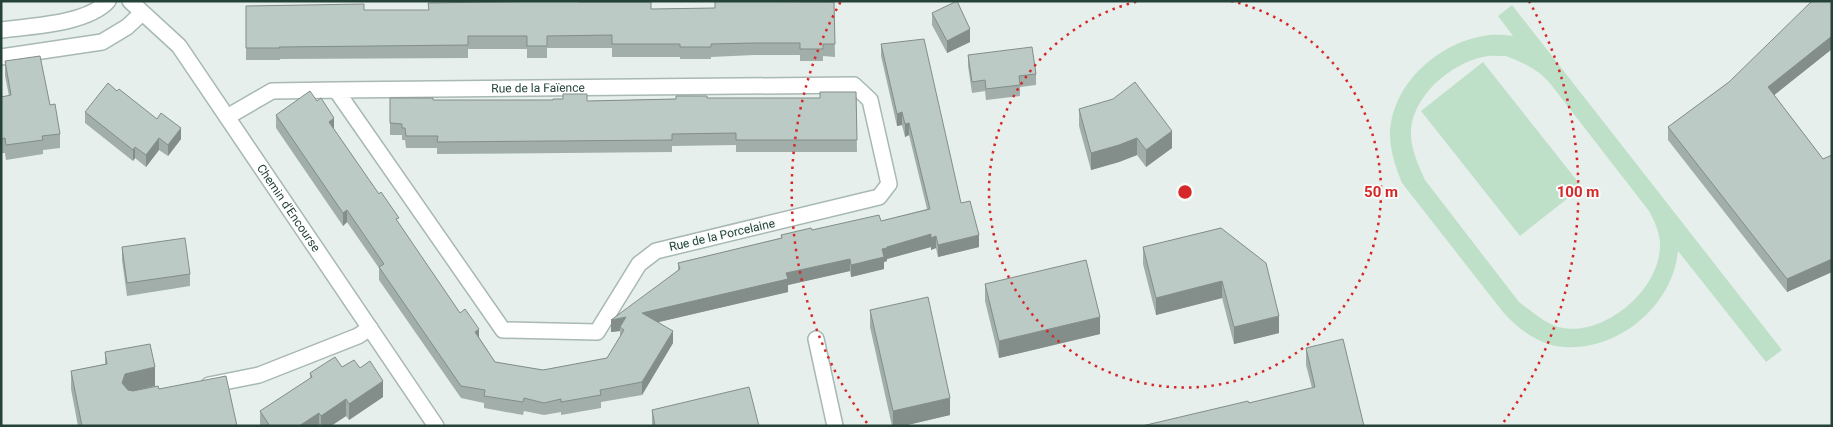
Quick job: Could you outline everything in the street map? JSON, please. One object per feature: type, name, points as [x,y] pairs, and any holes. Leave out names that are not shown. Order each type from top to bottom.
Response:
[{"type":"street","points":[[1,30],[78,19],[102,8],[108,1]]},
{"type":"street","name":"Chemin d'Encourse","points":[[130,1],[179,46],[436,426]]},
{"type":"street","points":[[1,57],[102,42],[127,27],[142,13]]},
{"type":"street","name":"Rue de la Faïence","points":[[227,117],[272,91],[854,85]]},
{"type":"street","name":"Rue de la Porcelaine","points":[[336,90],[503,330],[597,332],[638,264],[656,251],[879,197],[889,184],[870,100],[854,85]]},
{"type":"street","points":[[190,389],[258,375],[358,336],[370,328]]},
{"type":"street","points":[[816,339],[835,426]]},
{"type":"green space","points":[[1512,5],[1782,350],[1766,362],[1678,251],[1674,271],[1666,289],[1654,306],[1640,321],[1623,333],[1604,341],[1584,346],[1564,347],[1546,344],[1530,336],[1503,312],[1402,183],[1390,141],[1392,117],[1398,100],[1420,70],[1434,58],[1466,40],[1490,35],[1513,36],[1498,16]],"holes":[[[1506,56],[1534,69],[1549,82],[1649,211],[1658,231],[1660,243],[1658,260],[1651,277],[1640,293],[1627,307],[1611,318],[1593,325],[1575,329],[1558,327],[1542,319],[1519,302],[1425,180],[1414,153],[1411,136],[1412,122],[1424,97],[1434,85],[1445,75],[1470,61],[1483,57]]]},
{"type":"green space","points":[[1483,62],[1582,187],[1520,236],[1421,111]]},
{"type":"building","points":[[715,1],[834,2],[835,44],[823,44],[823,49],[800,49],[800,43],[711,44],[711,47],[680,47],[680,44],[612,44],[612,35],[547,36],[547,46],[527,46],[527,36],[468,36],[468,45],[246,48],[246,6],[364,4],[364,10],[429,10],[428,3],[651,2],[651,9],[715,8]]},
{"type":"building","points":[[957,1],[970,29],[947,41],[932,13]]},
{"type":"building","points":[[1812,1],[1832,1],[1832,36],[1768,87],[1823,159],[1832,155],[1832,259],[1787,279],[1668,127],[1729,82]]},
{"type":"building","points":[[924,39],[961,203],[970,201],[979,235],[938,245],[936,236],[931,238],[931,234],[882,249],[884,257],[851,265],[850,259],[786,273],[788,279],[642,313],[673,331],[642,382],[600,390],[601,395],[561,402],[561,399],[544,403],[524,398],[523,402],[484,396],[485,390],[461,386],[379,267],[384,264],[347,210],[343,213],[276,115],[310,91],[317,101],[321,98],[334,118],[329,122],[379,194],[381,192],[399,218],[396,219],[460,313],[465,309],[479,329],[475,332],[495,362],[543,370],[607,358],[624,330],[620,327],[626,317],[611,320],[680,269],[678,263],[782,238],[781,235],[811,228],[812,230],[879,215],[881,221],[930,209],[909,123],[905,124],[902,112],[897,114],[881,44]]},
{"type":"building","points":[[1032,47],[1036,74],[1019,76],[1020,85],[986,89],[985,80],[972,82],[968,55]]},
{"type":"building","points":[[40,56],[50,105],[55,104],[60,134],[42,136],[43,140],[6,145],[5,138],[1,139],[1,97],[11,95],[5,61]]},
{"type":"building","points":[[1135,82],[1172,131],[1146,150],[1137,138],[1091,153],[1079,109],[1113,99]]},
{"type":"building","points":[[108,83],[117,91],[119,89],[157,119],[161,113],[181,128],[168,145],[159,138],[146,155],[135,147],[133,150],[85,112]]},
{"type":"building","points":[[820,92],[856,92],[857,140],[736,140],[736,133],[672,134],[672,140],[437,142],[438,136],[406,136],[405,128],[402,128],[402,124],[390,123],[390,98],[553,100],[563,99],[563,94],[587,94],[587,101],[676,99],[676,96],[707,96],[707,98],[820,98]]},
{"type":"building","points":[[1221,228],[1266,263],[1279,316],[1234,327],[1222,281],[1156,298],[1143,247]]},
{"type":"building","points":[[185,238],[190,274],[127,283],[122,247]]},
{"type":"building","points":[[1086,260],[1100,317],[999,341],[985,284]]},
{"type":"building","points":[[928,297],[950,398],[893,411],[870,310]]},
{"type":"building","points":[[1343,339],[1364,426],[1142,426],[1315,387],[1306,348]]},
{"type":"building","points":[[150,344],[155,367],[125,374],[122,383],[128,390],[133,391],[158,386],[159,389],[226,376],[237,426],[82,426],[71,371],[107,364],[105,352]]},
{"type":"building","points":[[335,357],[342,367],[354,360],[360,368],[370,361],[383,381],[349,404],[346,399],[321,416],[319,413],[299,426],[270,426],[260,411],[312,377],[310,373]]},
{"type":"building","points":[[749,387],[759,426],[655,426],[652,410]]}]
